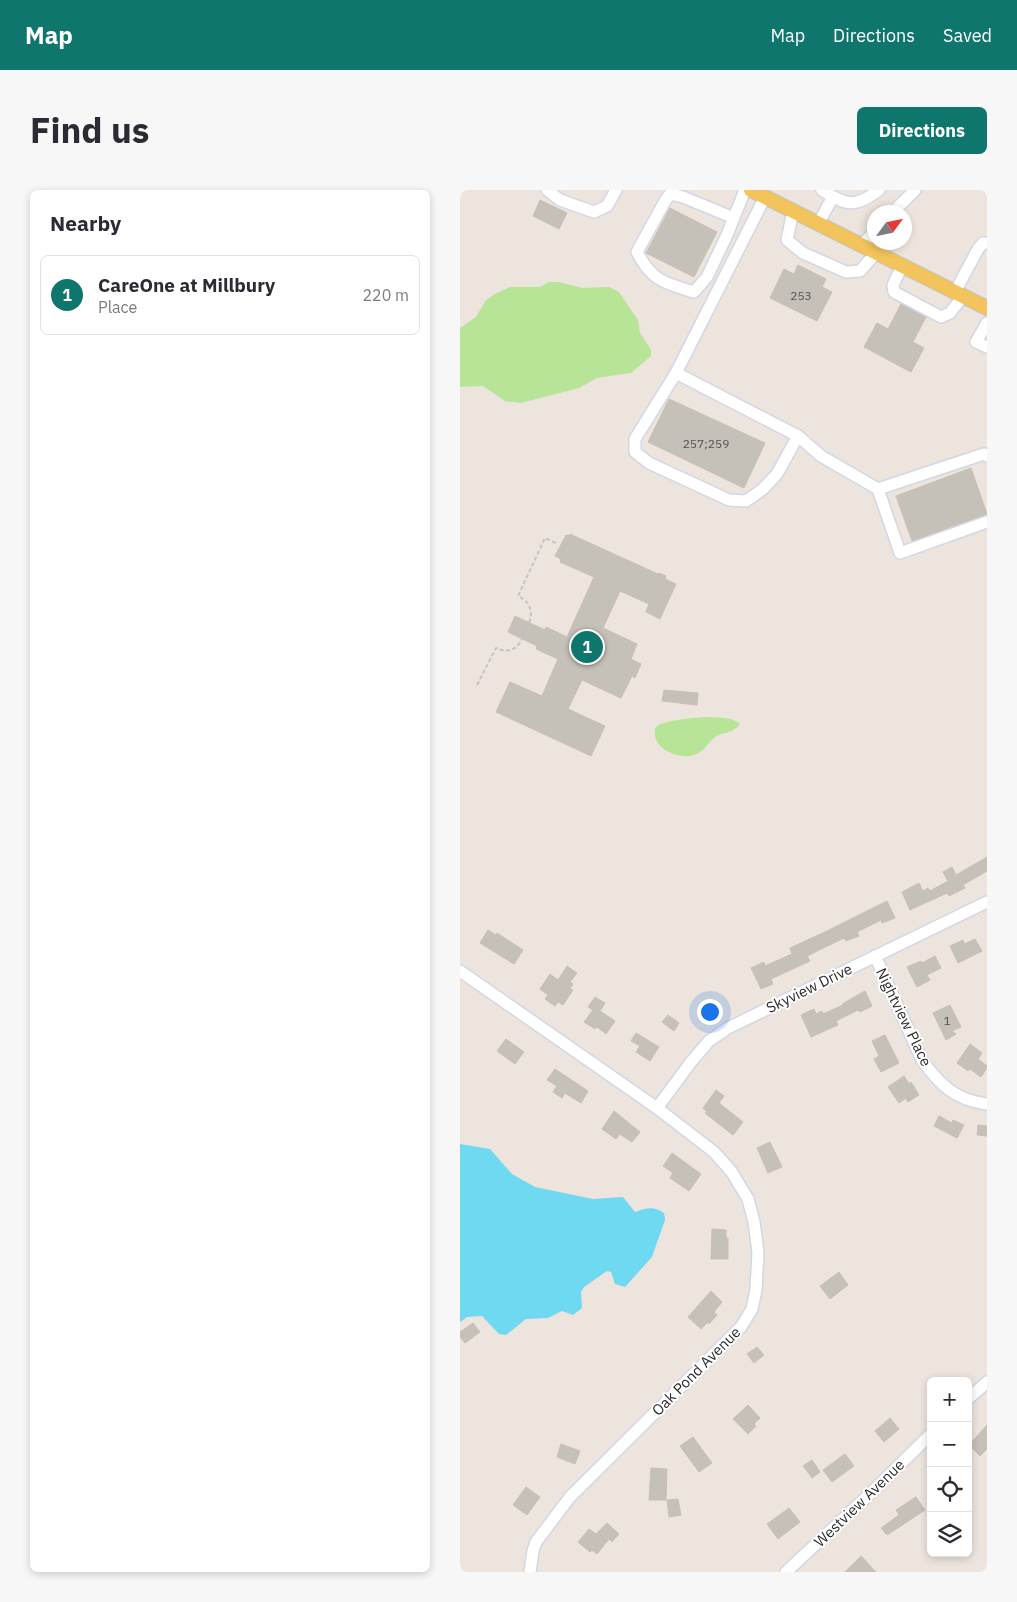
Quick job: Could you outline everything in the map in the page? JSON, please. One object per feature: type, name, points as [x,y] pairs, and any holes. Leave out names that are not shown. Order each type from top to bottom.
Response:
[{"type":"main road","points":[[751,190],[987,308]]},
{"type":"street","points":[[547,190],[560,200],[594,212],[607,206],[616,190]]},
{"type":"street","points":[[734,218],[683,197],[670,194],[637,252],[651,274],[668,285],[694,292],[707,277],[734,218],[745,190]]},
{"type":"street","points":[[822,190],[850,204],[866,200],[879,190]]},
{"type":"street","points":[[899,205],[912,191]]},
{"type":"street","points":[[765,197],[676,373],[635,439],[635,452],[649,463],[729,500],[746,501],[763,489],[777,474],[798,436]]},
{"type":"street","points":[[818,224],[833,197]]},
{"type":"street","points":[[793,211],[787,240],[803,253],[846,272],[860,271],[876,253]]},
{"type":"street","points":[[861,246],[867,240]]},
{"type":"street","points":[[902,266],[893,285],[894,292],[941,317],[950,313],[978,249],[983,243],[987,243]]},
{"type":"street","points":[[987,323],[976,342],[987,347]]},
{"type":"street","points":[[676,373],[798,436],[821,456],[878,489],[900,553],[987,522]]},
{"type":"street","points":[[878,489],[984,454],[987,456]]},
{"type":"street","name":"Skyview Drive","points":[[657,1108],[691,1062],[709,1041],[722,1032],[987,902]]},
{"type":"street","name":"Nightview Place","points":[[874,956],[922,1060],[932,1074],[959,1097],[972,1102],[987,1104]]},
{"type":"street","name":"Oak Pond Avenue","points":[[460,971],[657,1108],[719,1158],[731,1171],[748,1199],[754,1222],[758,1252],[756,1290],[752,1308],[741,1327],[570,1497],[536,1542],[530,1572]]},
{"type":"street","points":[[972,1395],[987,1382]]},
{"type":"street","name":"Westview Avenue","points":[[786,1572],[927,1438]]},
{"type":"path","points":[[477,685],[496,648],[504,652],[516,648],[522,642],[532,613],[529,605],[518,596],[545,538],[558,544]]},
{"type":"green space","points":[[549,282],[558,282],[583,288],[609,287],[619,292],[638,320],[640,333],[651,350],[651,356],[631,373],[597,378],[579,388],[521,403],[505,401],[483,386],[460,387],[460,328],[476,317],[486,300],[495,294],[510,287],[540,287]]},
{"type":"green space","points":[[705,717],[728,719],[737,721],[740,724],[733,730],[717,736],[701,751],[690,756],[673,754],[663,748],[656,739],[655,729],[660,725],[679,720]]},
{"type":"water","points":[[460,1144],[490,1149],[512,1174],[535,1187],[593,1199],[623,1197],[635,1212],[650,1208],[664,1213],[665,1220],[652,1257],[625,1287],[615,1284],[611,1272],[607,1271],[584,1287],[581,1292],[582,1308],[573,1315],[562,1311],[548,1318],[526,1319],[506,1335],[499,1334],[482,1316],[467,1317],[460,1322]]},
{"type":"building","points":[[540,200],[567,213],[559,229],[533,216]]},
{"type":"building","points":[[670,208],[717,232],[694,277],[646,253]]},
{"type":"building","points":[[798,265],[826,279],[822,287],[832,292],[817,321],[770,298],[784,269],[794,274]]},
{"type":"building","points":[[901,304],[926,317],[913,342],[924,348],[911,372],[864,347],[877,323],[888,329]]},
{"type":"building","points":[[669,399],[765,443],[744,488],[648,442]]},
{"type":"building","points":[[971,468],[987,514],[912,541],[896,496]]},
{"type":"building","points":[[570,534],[666,576],[665,579],[676,584],[660,619],[646,612],[649,604],[620,591],[603,628],[637,644],[631,659],[641,664],[635,678],[632,676],[621,698],[582,680],[568,709],[605,726],[591,756],[496,712],[510,682],[542,696],[558,659],[536,649],[537,646],[508,632],[515,616],[545,630],[546,627],[567,637],[594,577],[560,562],[561,559],[555,556],[566,535],[569,536]]},
{"type":"building","points":[[664,690],[698,693],[697,705],[662,701]]},
{"type":"building","points":[[987,857],[987,871],[963,885],[965,888],[949,896],[947,893],[910,910],[902,892],[919,883],[923,891],[928,888],[930,891],[948,881],[943,872],[952,867],[956,875]]},
{"type":"building","points":[[887,901],[895,918],[882,923],[881,920],[857,932],[859,936],[846,941],[844,938],[807,956],[810,961],[771,979],[773,984],[761,989],[751,968],[764,962],[765,966],[792,954],[790,948]]},
{"type":"building","points":[[488,930],[496,935],[497,933],[523,950],[514,964],[480,943]]},
{"type":"building","points":[[975,939],[982,951],[958,963],[950,946],[963,940],[964,944]]},
{"type":"building","points":[[935,956],[941,968],[927,975],[930,980],[917,987],[907,967],[921,961],[922,963]]},
{"type":"building","points":[[567,966],[577,973],[570,982],[573,984],[570,989],[573,990],[563,1005],[558,1002],[555,1006],[545,999],[548,995],[540,989],[550,974],[558,980]]},
{"type":"building","points":[[865,991],[872,1006],[860,1012],[858,1010],[836,1021],[838,1025],[811,1037],[801,1015],[814,1009],[816,1014],[822,1011],[823,1014],[843,1005]]},
{"type":"building","points":[[595,997],[605,1003],[600,1011],[615,1021],[606,1034],[597,1027],[595,1029],[584,1022],[593,1010],[588,1007]]},
{"type":"building","points":[[950,1005],[961,1027],[952,1031],[956,1034],[946,1040],[933,1013]]},
{"type":"building","points":[[668,1015],[679,1023],[674,1031],[662,1022]]},
{"type":"building","points":[[636,1033],[659,1047],[650,1061],[636,1052],[640,1046],[631,1041]]},
{"type":"building","points":[[885,1035],[899,1063],[881,1072],[874,1059],[879,1056],[872,1041]]},
{"type":"building","points":[[506,1039],[524,1052],[515,1064],[497,1051]]},
{"type":"building","points":[[970,1044],[982,1053],[978,1059],[987,1066],[981,1077],[957,1063]]},
{"type":"building","points":[[555,1069],[588,1091],[581,1103],[565,1093],[562,1098],[553,1092],[557,1086],[547,1080]]},
{"type":"building","points":[[904,1076],[909,1084],[911,1082],[919,1095],[908,1102],[906,1098],[899,1103],[888,1087]]},
{"type":"building","points":[[716,1090],[724,1096],[719,1103],[743,1122],[733,1135],[705,1113],[707,1112],[703,1108]]},
{"type":"building","points":[[614,1111],[640,1132],[632,1142],[620,1134],[616,1139],[602,1129]]},
{"type":"building","points":[[939,1116],[952,1123],[953,1120],[964,1125],[957,1138],[934,1126]]},
{"type":"building","points":[[978,1125],[987,1126],[987,1136],[977,1135]]},
{"type":"building","points":[[770,1142],[782,1167],[768,1173],[757,1148]]},
{"type":"building","points":[[672,1153],[701,1174],[689,1191],[670,1178],[673,1173],[663,1166]]},
{"type":"building","points":[[712,1229],[726,1230],[728,1259],[711,1259]]},
{"type":"building","points":[[839,1272],[848,1285],[830,1299],[820,1286]]},
{"type":"building","points":[[711,1291],[722,1302],[714,1312],[717,1315],[709,1324],[708,1322],[701,1329],[688,1317]]},
{"type":"building","points":[[473,1323],[480,1332],[465,1343],[460,1337],[460,1332]]},
{"type":"building","points":[[757,1347],[764,1355],[754,1363],[747,1354]]},
{"type":"building","points":[[748,1405],[760,1418],[754,1424],[756,1426],[748,1434],[733,1419]]},
{"type":"building","points":[[890,1418],[899,1429],[884,1442],[875,1431]]},
{"type":"building","points":[[987,1425],[987,1449],[980,1456],[972,1448],[972,1442]]},
{"type":"building","points":[[693,1437],[712,1463],[699,1472],[680,1446]]},
{"type":"building","points":[[561,1444],[580,1451],[575,1464],[557,1457]]},
{"type":"building","points":[[845,1454],[854,1466],[832,1482],[823,1470]]},
{"type":"building","points":[[812,1460],[820,1472],[812,1478],[803,1466]]},
{"type":"building","points":[[651,1468],[667,1469],[666,1500],[649,1500]]},
{"type":"building","points":[[526,1487],[540,1497],[527,1515],[513,1505]]},
{"type":"building","points":[[916,1497],[925,1510],[887,1535],[881,1528],[899,1515],[896,1510]]},
{"type":"building","points":[[678,1499],[681,1515],[669,1517],[667,1500]]},
{"type":"building","points":[[789,1508],[800,1522],[778,1539],[767,1524]]},
{"type":"building","points":[[607,1523],[619,1534],[612,1542],[609,1539],[597,1554],[592,1550],[590,1552],[578,1542],[589,1529],[596,1534]]},
{"type":"building","points":[[861,1556],[876,1572],[845,1572]]},
{"type":"place","name":"CareOne at Millbury","points":[[587,647]]}]
